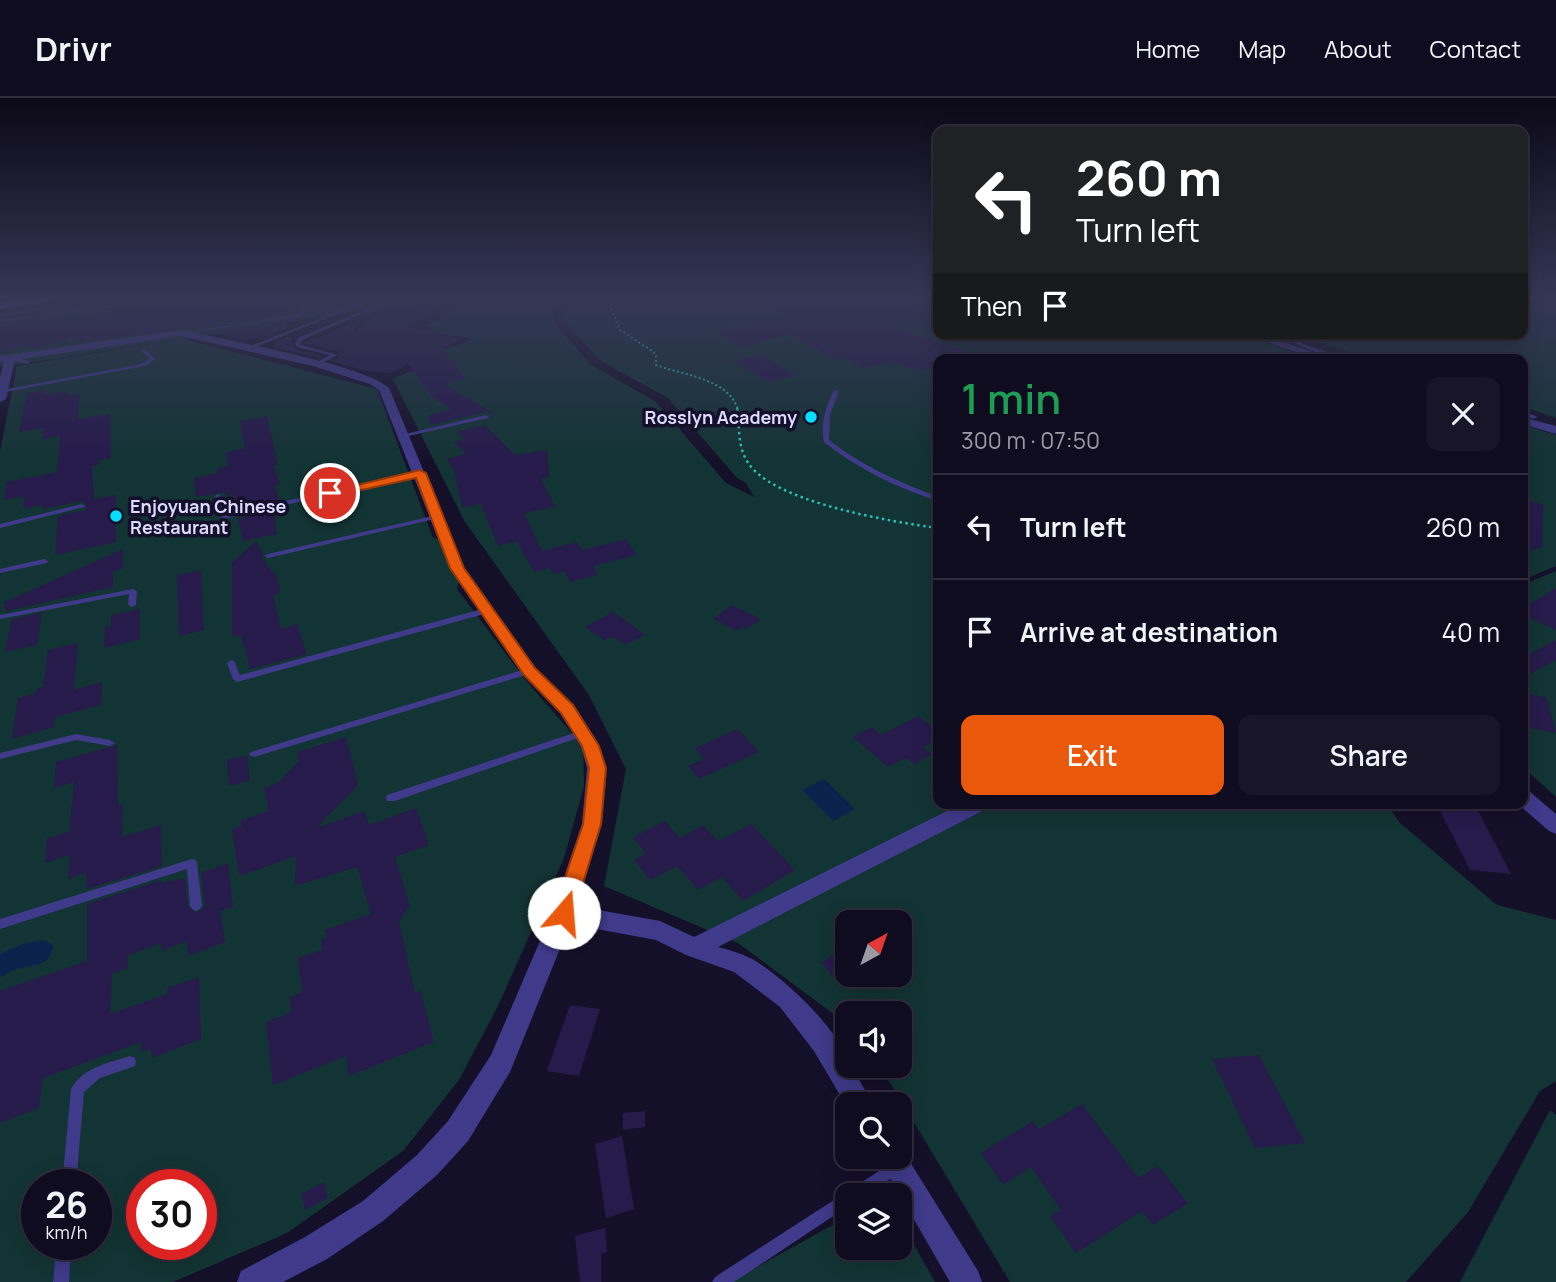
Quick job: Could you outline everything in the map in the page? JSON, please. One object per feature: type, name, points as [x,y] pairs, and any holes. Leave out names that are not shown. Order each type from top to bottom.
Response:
[{"type":"street","points":[[1,396],[5,359],[57,351]]},
{"type":"street","points":[[252,1282],[316,1248],[373,1211],[427,1164],[458,1131],[483,1095],[501,1063],[564,913],[592,824],[597,768],[583,733],[567,709],[529,671],[457,568],[384,388],[374,382],[316,364],[262,351]]},
{"type":"street","points":[[1528,418],[1556,430]]},
{"type":"street","points":[[1528,801],[1556,826]]},
{"type":"street","points":[[694,948],[969,809]]},
{"type":"street","points":[[564,913],[660,931],[694,948],[743,965],[789,999],[824,1043],[853,1092]]},
{"type":"street","points":[[899,1169],[967,1282]]},
{"type":"lane","points":[[1,396],[136,367],[153,359],[144,351]]},
{"type":"lane","points":[[316,364],[335,355],[320,351]]},
{"type":"lane","points":[[5,359],[27,362]]},
{"type":"lane","points":[[836,391],[828,410],[825,427],[827,441],[847,458],[886,480],[933,497]]},
{"type":"lane","points":[[404,435],[486,417]]},
{"type":"lane","points":[[218,496],[224,517],[420,473]]},
{"type":"lane","points":[[0,526],[82,506]]},
{"type":"lane","points":[[268,556],[437,517]]},
{"type":"lane","points":[[0,571],[44,561]]},
{"type":"lane","points":[[0,617],[133,591],[132,605]]},
{"type":"lane","points":[[231,663],[237,679],[485,611]]},
{"type":"lane","points":[[254,754],[529,671]]},
{"type":"lane","points":[[391,799],[583,733]]},
{"type":"lane","points":[[0,756],[76,737],[110,743]]},
{"type":"lane","points":[[0,924],[192,863],[196,906]]},
{"type":"lane","points":[[70,1169],[78,1089],[96,1073],[130,1062]]},
{"type":"lane","points":[[868,1183],[886,1169]]},
{"type":"lane","points":[[720,1282],[835,1207]]},
{"type":"lane","points":[[61,1282],[63,1260]]},
{"type":"path","points":[[653,351],[656,355],[656,365],[710,383],[732,395],[739,410],[739,442],[747,464],[763,480],[805,497],[903,525],[933,528]]},
{"type":"green space","points":[[0,351],[101,351],[0,367]]},
{"type":"green space","points":[[106,351],[231,351],[377,389],[433,538],[439,539],[447,563],[459,582],[457,589],[528,683],[583,746],[584,786],[564,858],[498,1006],[459,1080],[403,1151],[287,1233],[173,1282],[0,1282],[0,451],[17,366]]},
{"type":"green space","points":[[437,351],[579,351],[591,365],[655,401],[726,483],[754,497],[746,483],[737,478],[668,398],[601,361],[592,351],[1292,351],[1300,354],[933,354],[933,809],[1390,809],[1400,823],[1497,905],[1556,920],[1556,1081],[1540,1091],[1468,1212],[1406,1282],[1010,1282],[912,1119],[912,1092],[896,1092],[887,1078],[912,1078],[912,1001],[835,1001],[835,1015],[738,943],[604,886],[626,769],[589,695],[465,522],[393,379],[429,363]]},
{"type":"green space","points":[[1347,351],[1556,351],[1556,418],[1528,409],[1528,354],[1356,354]]},
{"type":"green space","points":[[1528,427],[1556,435],[1556,566],[1528,578]]},
{"type":"green space","points":[[1556,571],[1556,797],[1528,772],[1528,583]]},
{"type":"green space","points":[[1550,1110],[1556,1115],[1556,1282],[1460,1282]]},
{"type":"green space","points":[[835,1224],[835,1260],[912,1260],[912,1241],[935,1282],[730,1282]]},
{"type":"water","points":[[824,779],[855,809],[833,821],[802,790]]},
{"type":"water","points":[[43,940],[53,945],[49,958],[0,977],[0,954],[23,944]]},
{"type":"building","points":[[292,351],[323,356],[319,358]]},
{"type":"building","points":[[336,351],[445,351],[466,379],[444,384],[496,415],[485,412],[431,425],[428,416],[451,409],[432,397],[408,364],[391,373],[362,370],[331,361],[339,357],[339,352]]},
{"type":"building","points":[[821,351],[966,351],[974,354],[933,354],[933,366],[923,371],[891,362],[863,368],[845,358],[837,360]]},
{"type":"building","points":[[759,355],[796,375],[770,382],[733,361]]},
{"type":"building","points":[[45,390],[44,395],[61,392],[68,393],[68,396],[80,394],[77,419],[110,414],[111,458],[99,460],[99,465],[92,466],[94,499],[116,495],[116,542],[55,555],[58,516],[85,510],[86,504],[81,501],[43,509],[43,505],[23,509],[24,496],[4,500],[6,482],[57,472],[60,436],[42,439],[44,428],[19,432],[27,393]]},
{"type":"building","points":[[267,416],[278,465],[274,466],[280,484],[275,485],[279,500],[236,509],[233,494],[226,496],[225,492],[196,497],[194,478],[218,473],[217,468],[228,466],[226,452],[245,448],[240,421]]},
{"type":"building","points":[[485,425],[515,455],[547,450],[549,477],[541,478],[555,507],[524,513],[542,551],[577,542],[582,550],[626,539],[637,555],[593,566],[598,575],[570,582],[564,571],[553,574],[550,568],[534,572],[517,541],[498,546],[481,504],[462,507],[454,471],[447,459],[466,454],[454,442],[464,439],[457,432]]},
{"type":"building","points":[[1528,500],[1543,504],[1542,547],[1528,551]]},
{"type":"building","points":[[274,510],[277,534],[243,541],[238,519]]},
{"type":"building","points":[[256,541],[262,557],[273,573],[275,572],[281,593],[273,595],[281,629],[297,624],[307,654],[250,669],[241,635],[232,637],[232,563]]},
{"type":"building","points":[[123,549],[123,569],[113,571],[113,587],[6,611],[3,603]]},
{"type":"building","points":[[201,570],[204,630],[179,636],[177,575]]},
{"type":"building","points":[[1556,588],[1556,630],[1528,617],[1528,605]]},
{"type":"building","points":[[732,605],[761,619],[746,629],[742,627],[737,631],[713,619]]},
{"type":"building","points":[[140,609],[140,639],[104,648],[105,627],[111,626],[111,615]]},
{"type":"building","points":[[613,612],[645,635],[625,645],[614,637],[604,640],[585,627]]},
{"type":"building","points":[[42,613],[37,645],[5,652],[12,619]]},
{"type":"building","points":[[1556,640],[1556,660],[1528,675],[1528,655]]},
{"type":"building","points":[[78,643],[74,690],[102,682],[101,705],[55,717],[54,727],[12,739],[18,698],[36,693],[37,688],[43,687],[48,650]]},
{"type":"building","points":[[1528,693],[1547,698],[1556,733],[1528,727]]},
{"type":"building","points":[[918,716],[933,727],[933,742],[923,747],[932,754],[914,764],[906,758],[888,767],[853,737],[872,727],[881,735]]},
{"type":"building","points":[[738,729],[759,752],[699,779],[688,766],[704,759],[695,748]]},
{"type":"building","points":[[346,737],[358,785],[316,828],[364,811],[369,825],[416,808],[429,845],[395,857],[410,906],[399,921],[415,993],[421,991],[434,1042],[349,1076],[346,1056],[273,1085],[266,1022],[291,1012],[290,997],[302,992],[298,958],[322,950],[321,940],[326,938],[325,930],[371,914],[357,867],[295,886],[296,856],[239,876],[232,829],[241,826],[241,820],[269,811],[264,788],[278,783],[299,761],[297,752]]},
{"type":"building","points":[[117,745],[118,805],[123,804],[122,837],[161,825],[162,866],[87,889],[86,873],[68,879],[70,855],[45,863],[47,838],[69,832],[74,782],[54,788],[56,762]]},
{"type":"building","points":[[247,755],[250,780],[229,786],[227,760]]},
{"type":"building","points":[[1439,809],[1477,809],[1511,874],[1470,870]]},
{"type":"building","points":[[665,821],[680,838],[703,825],[718,841],[751,824],[795,870],[743,901],[722,877],[698,890],[677,866],[650,880],[634,860],[646,854],[633,837]]},
{"type":"building","points":[[228,863],[233,907],[220,911],[225,942],[188,956],[187,941],[162,951],[161,943],[127,956],[128,968],[112,974],[110,1014],[167,994],[167,988],[199,977],[201,1039],[152,1058],[151,1049],[141,1052],[141,1042],[43,1078],[39,1108],[0,1123],[0,991],[87,961],[87,904],[162,880],[162,883],[185,878],[188,907],[197,913],[205,906],[201,873]]},
{"type":"building","points":[[835,954],[835,977],[834,978],[821,962]]},
{"type":"building","points":[[570,1005],[600,1009],[579,1076],[547,1071]]},
{"type":"building","points":[[1259,1055],[1305,1143],[1255,1148],[1212,1059]]},
{"type":"building","points":[[1082,1104],[1138,1178],[1158,1166],[1188,1203],[1153,1225],[1142,1211],[1076,1253],[1050,1216],[1061,1210],[1031,1167],[1003,1185],[981,1153],[1033,1121],[1039,1129]]},
{"type":"building","points":[[645,1111],[645,1127],[623,1130],[623,1113]]},
{"type":"building","points":[[622,1136],[634,1209],[606,1218],[595,1144]]},
{"type":"building","points":[[324,1182],[328,1198],[305,1210],[301,1194]]},
{"type":"building","points":[[605,1228],[607,1252],[601,1254],[601,1282],[580,1282],[575,1236]]},
{"type":"place","name":"Rosslyn Academy","points":[[811,417]]},
{"type":"place","name":"Enjoyuan Chinese Restaurant","points":[[116,516]]},
{"type":"route","points":[[330,493],[420,473],[457,568],[490,619],[529,671],[567,709],[590,746],[597,768],[592,824],[564,913]]}]
